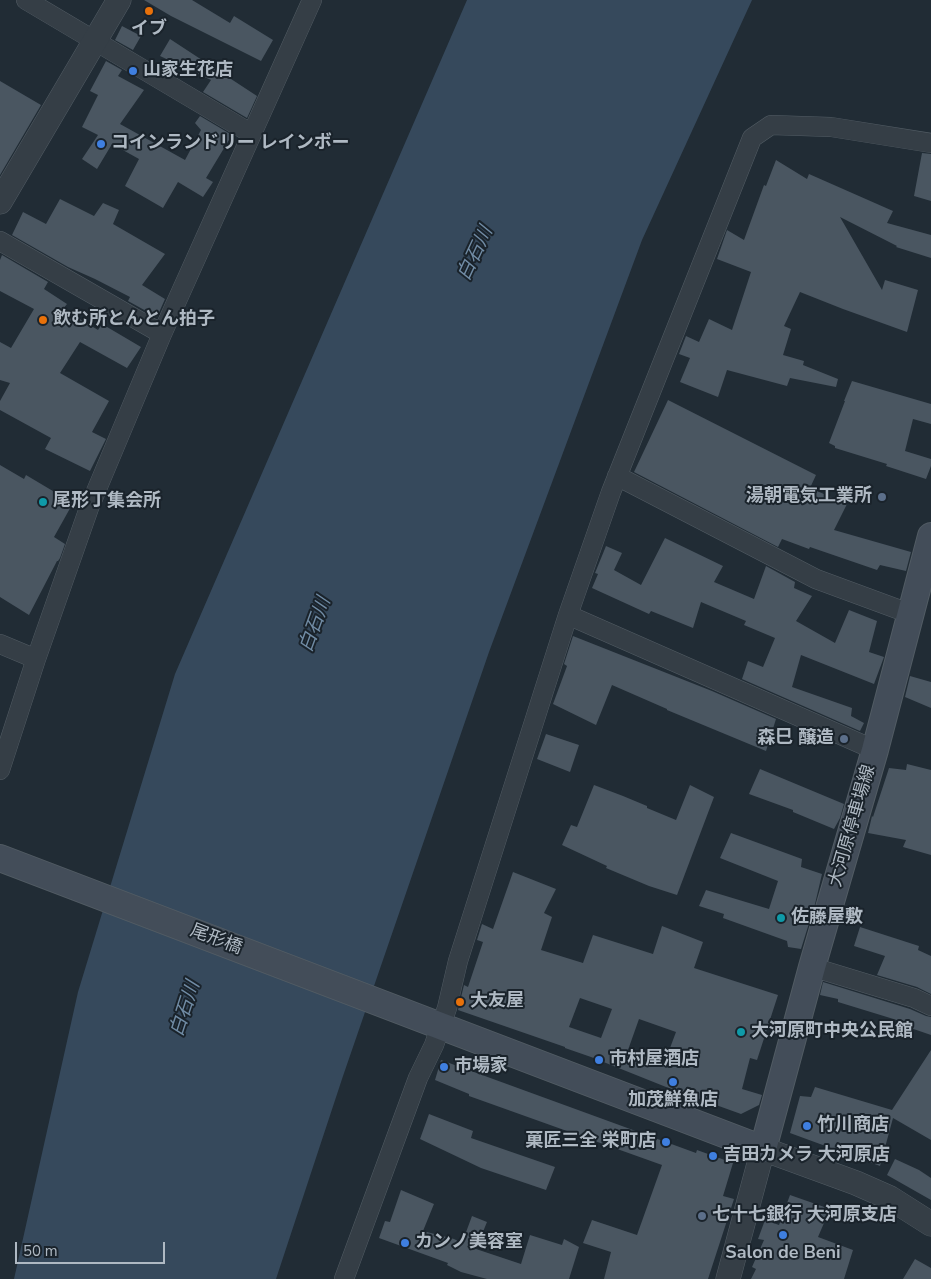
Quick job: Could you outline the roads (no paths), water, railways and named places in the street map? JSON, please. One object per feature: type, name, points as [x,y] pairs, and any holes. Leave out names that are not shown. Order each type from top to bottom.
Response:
[{"type":"main road","name":"大河原停車場線","points":[[763,1149],[812,967],[875,750],[931,536]]},
{"type":"main road","name":"尾形橋","points":[[0,858],[437,1024]]},
{"type":"main road","points":[[437,1024],[763,1149]]},
{"type":"street","points":[[26,0],[252,134]]},
{"type":"street","points":[[0,202],[119,0]]},
{"type":"street","points":[[0,770],[36,659],[89,508],[162,334],[312,0]]},
{"type":"street","points":[[344,1279],[418,1078],[434,1045],[437,1024],[447,1008],[458,961],[568,615],[617,476],[752,138],[771,125],[831,127],[931,143]]},
{"type":"street","points":[[0,241],[162,334]]},
{"type":"street","points":[[617,476],[816,579],[911,614]]},
{"type":"street","points":[[568,615],[875,750]]},
{"type":"street","points":[[0,644],[36,659]]},
{"type":"street","points":[[812,967],[914,998],[931,1006]]},
{"type":"street","points":[[728,1279],[763,1149],[856,1183],[890,1198],[931,1224]]},
{"type":"water","name":"白石川","points":[[467,0],[752,0],[642,240],[489,652],[343,1076],[276,1279],[14,1279],[78,992],[175,674]]},
{"type":"place","name":"イブ","points":[[149,11]]},
{"type":"place","name":"山家生花店","points":[[133,71]]},
{"type":"place","name":"コインランドリー レインボー","points":[[101,144]]},
{"type":"place","name":"飲む所とんとん拍子","points":[[43,320]]},
{"type":"place","name":"湯朝電気工業所","points":[[882,497]]},
{"type":"place","name":"尾形丁集会所","points":[[43,502]]},
{"type":"place","name":"森巳 醸造","points":[[844,739]]},
{"type":"place","name":"佐藤屋敷","points":[[781,918]]},
{"type":"place","name":"大友屋","points":[[460,1002]]},
{"type":"place","name":"大河原町中央公民館","points":[[741,1032]]},
{"type":"place","name":"市村屋酒店","points":[[599,1060]]},
{"type":"place","name":"市場家","points":[[444,1067]]},
{"type":"place","name":"加茂鮮魚店","points":[[673,1082]]},
{"type":"place","name":"竹川商店","points":[[807,1126]]},
{"type":"place","name":"菓匠三全 栄町店","points":[[666,1142]]},
{"type":"place","name":"吉田カメラ 大河原店","points":[[713,1156]]},
{"type":"place","name":"七十七銀行 大河原支店","points":[[702,1216]]},
{"type":"place","name":"Salon de Beni","points":[[783,1235]]},
{"type":"place","name":"カンノ美容室","points":[[405,1243]]}]
